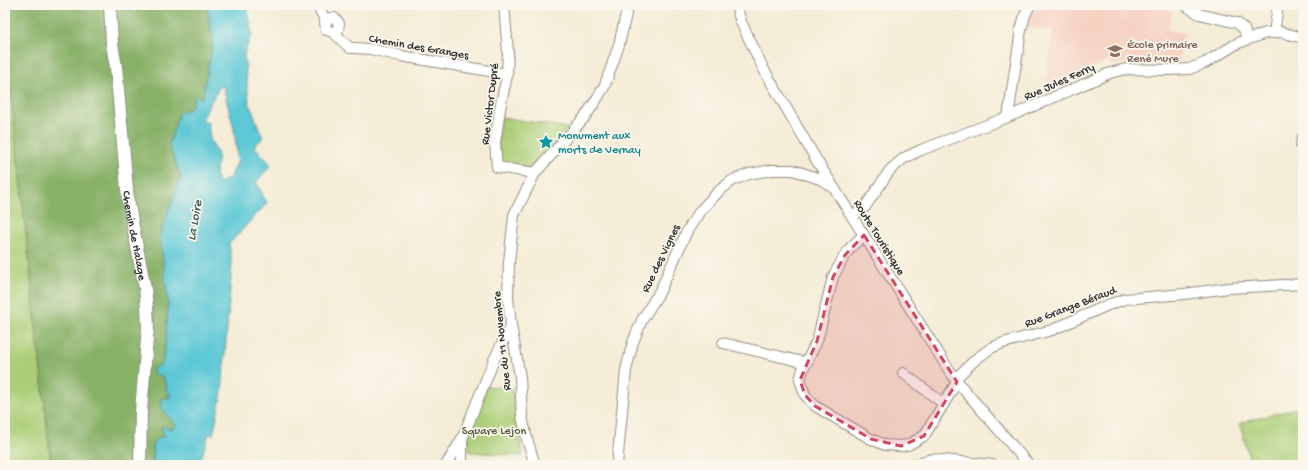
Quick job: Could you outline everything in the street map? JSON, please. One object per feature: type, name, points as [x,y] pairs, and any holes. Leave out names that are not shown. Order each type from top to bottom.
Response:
[{"type":"main road","name":"Chemin de Halage","points":[[110,5],[112,44],[116,67],[128,200],[144,282],[147,307],[148,327],[141,411],[140,465]]},
{"type":"street","name":"Chemin des Granges","points":[[317,5],[326,21],[324,25],[326,30],[333,32],[350,48],[370,49],[401,56],[507,74]]},
{"type":"street","name":"Rue Victor Dupré","points":[[504,5],[508,52],[507,74],[495,142],[497,167],[535,173]]},
{"type":"street","name":"Rue du 11 Novembre","points":[[536,465],[527,439],[522,416],[520,377],[508,297],[508,262],[514,215],[535,173],[576,127],[595,102],[605,85],[619,45],[628,5]]},
{"type":"street","name":"Route Touristique","points":[[736,5],[741,22],[762,68],[817,161],[956,380],[1029,465]]},
{"type":"street","points":[[1008,118],[1021,30],[1025,15],[1030,5]]},
{"type":"street","points":[[1185,5],[1199,14],[1237,23],[1244,29],[1246,39]]},
{"type":"street","points":[[1274,32],[1278,5]]},
{"type":"street","name":"Rue Jules Ferry","points":[[852,216],[865,207],[890,170],[904,158],[921,150],[1008,118],[1110,72],[1126,68],[1167,70],[1189,69],[1204,63],[1246,39],[1266,33],[1281,32],[1303,38]]},
{"type":"street","points":[[1303,137],[1303,149]]},
{"type":"street","points":[[801,172],[815,167],[817,161]]},
{"type":"street","name":"Rue des Vignes","points":[[617,465],[626,370],[633,342],[642,320],[663,284],[687,231],[700,211],[733,180],[749,174],[772,170],[794,170],[801,172],[820,179],[835,188]]},
{"type":"street","name":"Rue Grange Béraud","points":[[864,235],[845,255],[833,277],[817,342],[800,380],[805,396],[815,406],[871,439],[885,444],[901,446],[908,445],[924,436],[944,404],[956,380],[976,359],[991,348],[1003,343],[1052,330],[1125,299],[1184,294],[1228,288],[1303,284]]},
{"type":"street","points":[[446,465],[462,439],[494,360],[511,325]]},
{"type":"street","points":[[723,343],[807,363]]},
{"type":"street","points":[[903,373],[944,404]]},
{"type":"street","points":[[462,439],[462,465]]},
{"type":"street","points":[[911,465],[932,459],[993,465]]},
{"type":"highlighted area","points":[[864,235],[957,382],[924,436],[901,446],[871,439],[815,406],[805,395],[800,380],[817,341],[833,277],[845,255]]},
{"type":"shaded area","name":"École primaire René Mure","points":[[1046,5],[1156,5],[1156,7],[1172,11],[1168,30],[1184,33],[1178,62],[1112,64],[1108,60],[1051,87],[1046,81],[1053,30],[1028,28],[1026,26],[1031,11]]},
{"type":"green space","points":[[5,5],[207,5],[213,41],[202,100],[191,108],[169,144],[181,177],[161,234],[168,303],[166,340],[161,375],[166,384],[167,391],[170,394],[170,397],[162,400],[176,426],[171,429],[162,427],[164,437],[153,443],[153,465],[46,465],[51,463],[5,40]]},
{"type":"green space","points":[[5,40],[51,463],[46,465],[5,465]]},
{"type":"green space","points":[[501,117],[568,128],[531,169],[500,164],[498,142]]},
{"type":"green space","name":"Square Lejon","points":[[487,386],[512,389],[523,456],[470,452],[469,440],[465,440]]},
{"type":"green space","points":[[1301,407],[1303,465],[1251,465],[1240,423]]},
{"type":"water","name":"La Loire","points":[[207,5],[247,5],[252,34],[244,54],[249,103],[263,138],[254,146],[271,165],[256,182],[267,203],[229,244],[232,264],[222,392],[213,435],[209,434],[199,465],[153,465],[153,443],[158,438],[164,436],[161,426],[171,429],[176,426],[162,408],[162,399],[170,397],[166,384],[161,375],[154,375],[153,369],[162,364],[166,340],[168,303],[160,234],[181,177],[169,145],[179,113],[191,108],[195,96],[202,99],[213,41]],"holes":[[[222,83],[234,129],[238,161],[230,178],[219,183],[215,175],[218,155],[210,139],[208,123],[202,120]]]},
{"type":"place","name":"École primaire René Mure","points":[[1115,51]]},
{"type":"place","name":"Monument aux morts de Vernay","points":[[546,142]]}]
